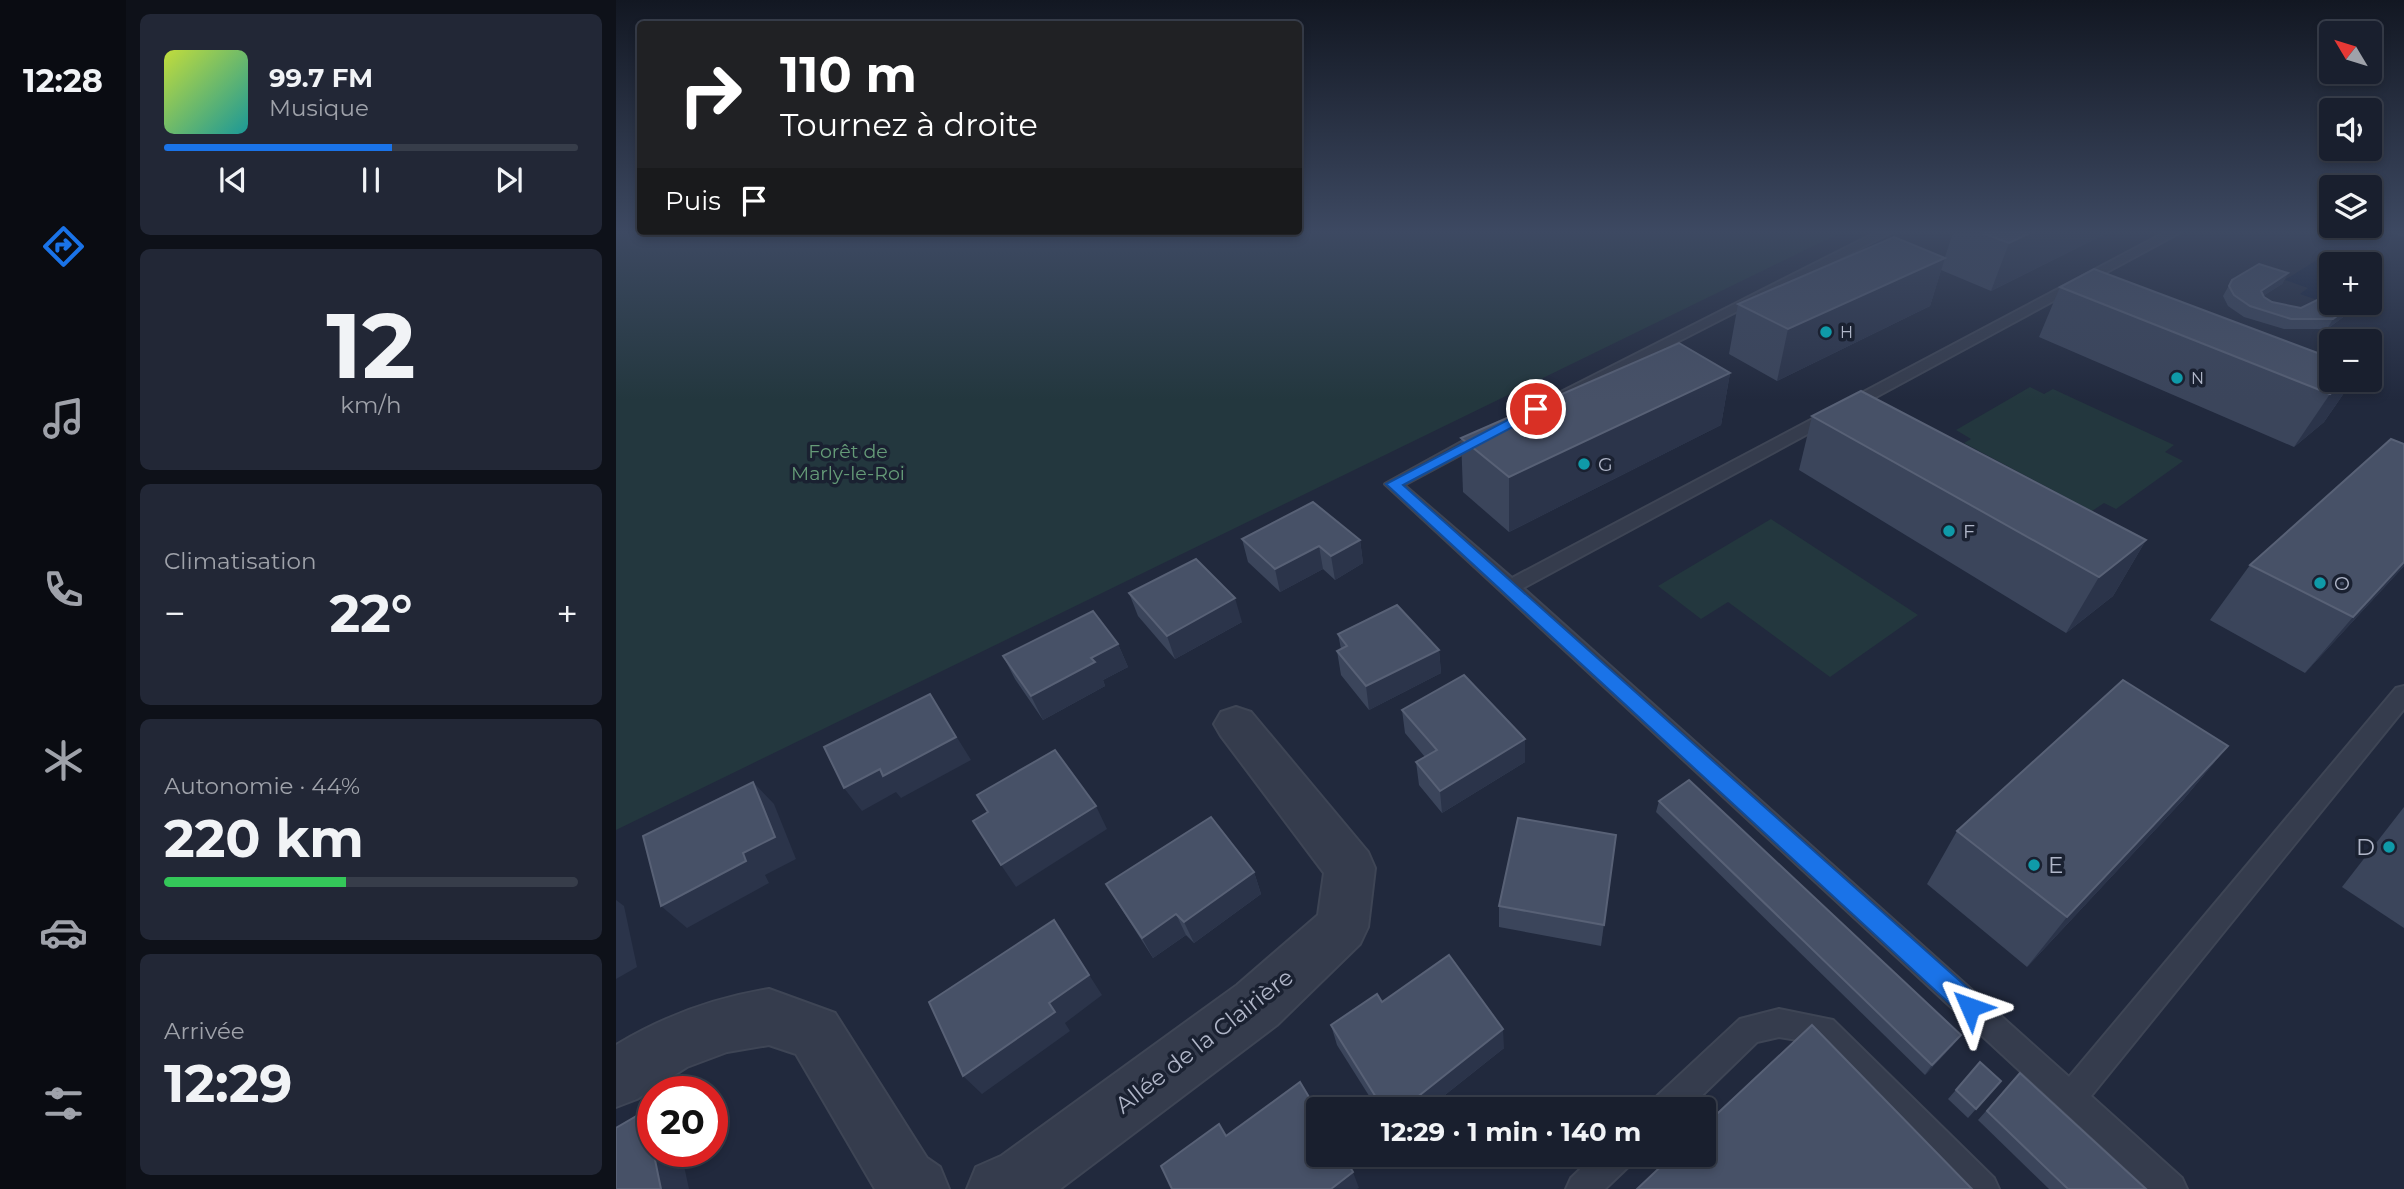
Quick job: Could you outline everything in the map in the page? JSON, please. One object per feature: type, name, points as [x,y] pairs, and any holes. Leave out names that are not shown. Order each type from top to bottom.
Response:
[{"type":"street","name":"Allée de la Clairière","points":[[998,1189],[1021,1180],[1257,1005],[1342,927],[1350,868],[1236,724]]},
{"type":"street","points":[[616,1078],[670,1045],[727,1024],[769,1017],[815,1033],[905,1180],[918,1189]]},
{"type":"lane","points":[[1536,409],[1774,288]]},
{"type":"lane","points":[[1510,587],[2069,288]]},
{"type":"lane","points":[[1500,428],[1393,484],[1510,587],[2171,1189]]},
{"type":"lane","points":[[2071,1098],[2404,694]]},
{"type":"lane","points":[[1679,1097],[1750,1029],[1779,1023],[1823,1030],[1983,1189]]},
{"type":"lane","points":[[1582,1189],[1605,1167]]},
{"type":"green space","name":"Forêt de Marly-le-Roi","points":[[616,288],[1726,288],[616,830]]},
{"type":"green space","points":[[2030,387],[2044,394],[2053,389],[2174,445],[2165,452],[2183,461],[2116,509],[2104,503],[2092,511],[1964,443],[1971,439],[1956,430]]},
{"type":"green space","points":[[1771,519],[1918,615],[1830,677],[1728,602],[1701,619],[1658,586]]},
{"type":"water","points":[[2307,288],[2319,288],[2319,301],[2300,294]]},
{"type":"building","points":[[1774,288],[1878,288],[1788,329],[1738,304]]},
{"type":"building","points":[[2064,288],[2146,288],[2319,353],[2319,390]]},
{"type":"building","points":[[2230,288],[2265,288],[2261,291],[2264,297],[2272,302],[2301,308],[2317,300],[2319,315],[2338,315],[2333,319],[2291,319],[2250,306],[2234,295]]},
{"type":"building","points":[[1679,343],[1730,373],[1509,477],[1461,438]]},
{"type":"building","points":[[1861,391],[2146,540],[2099,577],[1812,416]]},
{"type":"building","points":[[2391,439],[2404,444],[2404,562],[2353,617],[2250,565]]},
{"type":"building","points":[[1313,502],[1360,540],[1331,556],[1319,546],[1275,569],[1242,539]]},
{"type":"building","points":[[1196,559],[1235,598],[1167,636],[1129,593]]},
{"type":"building","points":[[1397,605],[1439,650],[1366,686],[1337,651],[1347,646],[1338,634]]},
{"type":"building","points":[[1093,611],[1118,644],[1091,658],[1095,662],[1031,696],[1003,656]]},
{"type":"building","points":[[1464,675],[1525,739],[1440,791],[1416,762],[1437,750],[1402,710]]},
{"type":"building","name":"E","points":[[2123,680],[2228,746],[2067,917],[1957,831]]},
{"type":"building","points":[[930,694],[956,737],[883,776],[880,769],[844,788],[824,747]]},
{"type":"building","points":[[1055,750],[1096,806],[1001,865],[973,821],[988,812],[977,795]]},
{"type":"building","points":[[1689,780],[1961,1035],[1932,1065],[1659,801]]},
{"type":"building","points":[[753,782],[775,837],[743,853],[746,861],[661,906],[643,836]]},
{"type":"building","points":[[1211,817],[1254,872],[1184,922],[1176,914],[1142,938],[1106,884]]},
{"type":"building","points":[[1518,818],[1616,835],[1604,925],[1499,906]]},
{"type":"building","points":[[1054,920],[1089,975],[1049,1003],[1055,1012],[963,1076],[929,1002]]},
{"type":"building","points":[[1449,955],[1503,1029],[1417,1097],[1376,1097],[1331,1025],[1377,994],[1382,1002]]},
{"type":"building","points":[[1812,1025],[1972,1189],[1637,1189],[1660,1167],[1716,1167],[1716,1115]]},
{"type":"building","points":[[1980,1062],[2001,1081],[1976,1109],[1956,1090]]},
{"type":"building","points":[[2020,1073],[2146,1189],[2068,1189],[1987,1111]]},
{"type":"building","points":[[1300,1082],[1309,1097],[1306,1097],[1306,1167],[1350,1167],[1353,1172],[1331,1189],[1172,1189],[1161,1166],[1219,1124],[1226,1136]]},
{"type":"building","points":[[637,1116],[637,1167],[656,1167],[661,1189],[616,1189],[616,1128]]},
{"type":"place","name":"H","points":[[1826,332]]},
{"type":"place","name":"N","points":[[2177,378]]},
{"type":"place","name":"G","points":[[1584,464]]},
{"type":"place","name":"F","points":[[1949,531]]},
{"type":"place","name":"O","points":[[2320,583]]},
{"type":"place","name":"D","points":[[2389,847]]},
{"type":"place","name":"E","points":[[2034,865]]},
{"type":"route","points":[[1536,409],[1393,484],[1510,587],[1970,1007]]}]
